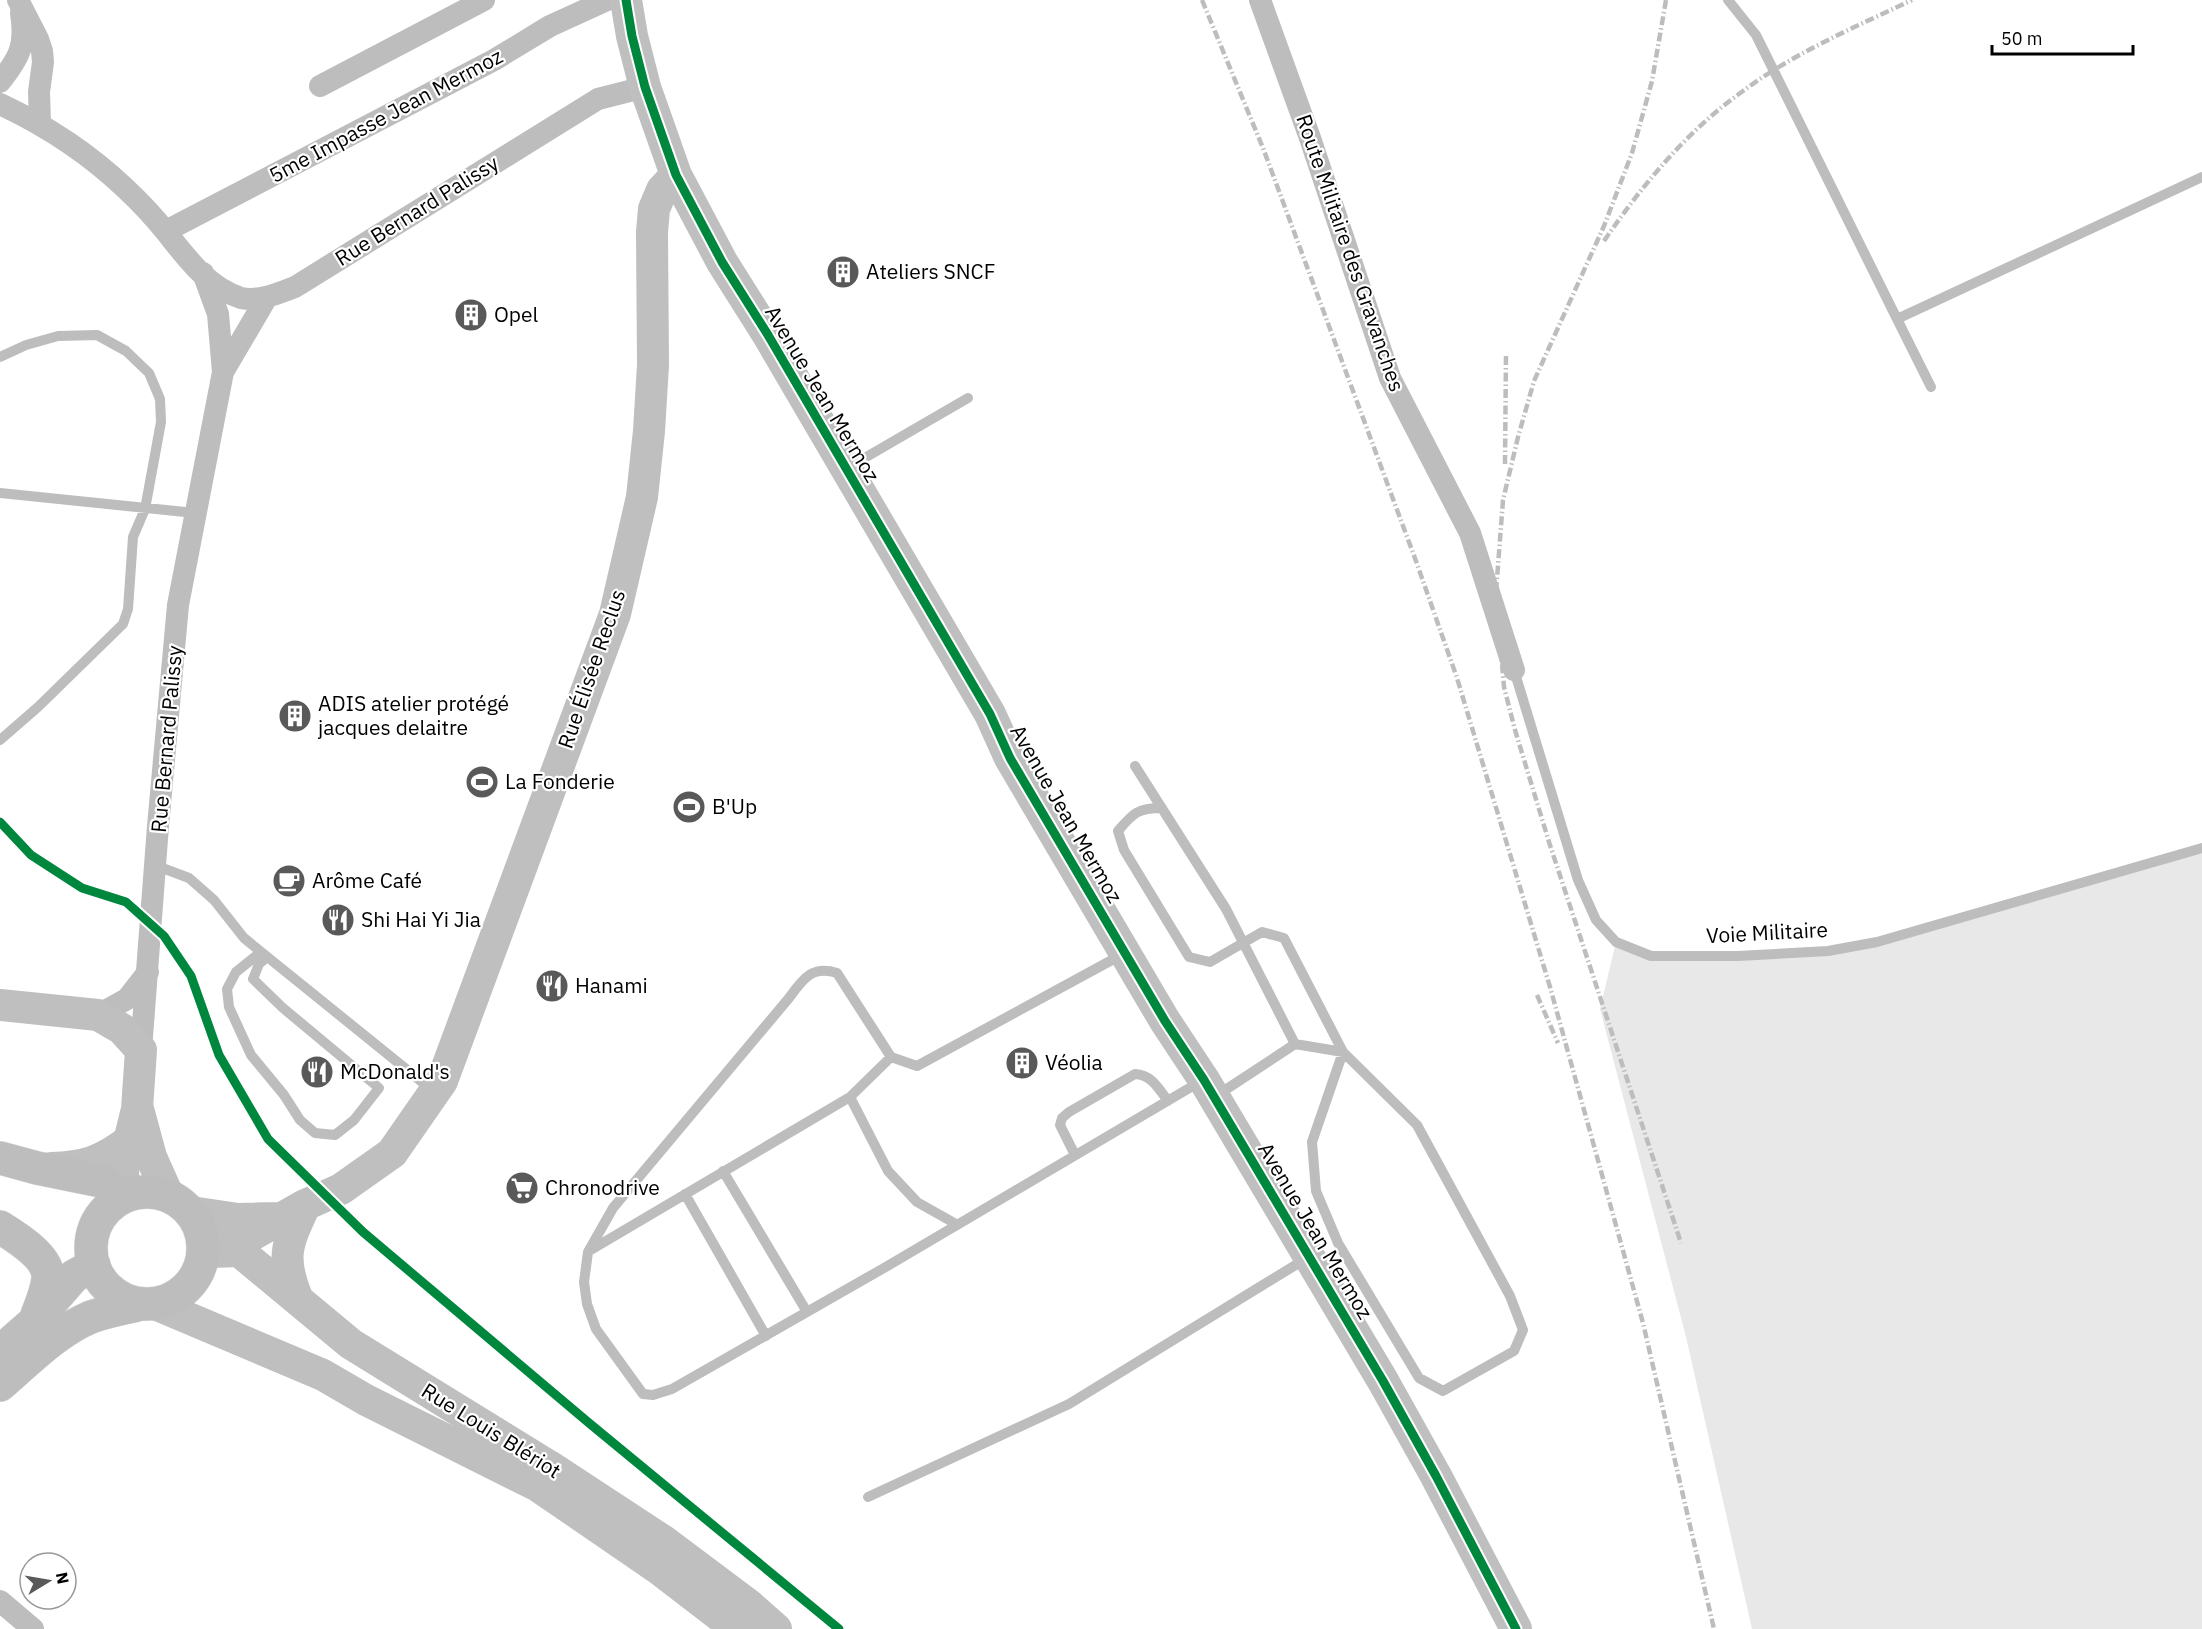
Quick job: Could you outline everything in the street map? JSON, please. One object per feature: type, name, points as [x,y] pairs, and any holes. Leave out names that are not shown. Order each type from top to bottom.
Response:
[{"type":"main road","name":"Avenue Jean Mermoz","points":[[626,0],[632,36],[645,87],[675,175],[722,262],[768,335],[990,714],[1010,758],[1165,1021],[1209,1088],[1310,1256],[1436,1476],[1516,1629]]},
{"type":"main road","name":"Rue Élisée Reclus","points":[[203,1253],[243,1240],[294,1211],[341,1189],[392,1153],[434,1092],[446,1070],[615,614],[642,497],[649,432],[653,365],[651,232],[654,209],[662,190],[675,175]]},
{"type":"main road","points":[[0,1005],[98,1015],[122,1029],[141,1050]]},
{"type":"main road","name":"Rue Bernard Palissy","points":[[124,1197],[123,1166],[137,1109],[141,1050]]},
{"type":"main road","name":"Rue Bernard Palissy","points":[[137,1109],[151,1157],[179,1204]]},
{"type":"main road","points":[[37,1168],[76,1167],[98,1161],[130,1140]]},
{"type":"main road","points":[[0,1158],[101,1181],[124,1197]]},
{"type":"main road","points":[[0,1385],[69,1328],[90,1317],[169,1300],[182,1293],[192,1282],[199,1270],[203,1253],[201,1230],[179,1204],[146,1192],[124,1197],[111,1205],[98,1220],[92,1239],[92,1257],[99,1277],[112,1292],[129,1301],[148,1304]]},
{"type":"main road","name":"Rue Élisée Reclus","points":[[179,1204],[238,1219],[294,1211]]},
{"type":"main road","points":[[294,1211],[287,1251],[287,1267],[298,1300]]},
{"type":"main road","points":[[0,1218],[71,1258],[92,1257]]},
{"type":"main road","points":[[0,1227],[22,1240],[44,1263],[48,1276],[44,1297],[11,1342]]},
{"type":"main road","name":"Rue Louis Blériot","points":[[203,1253],[239,1251],[351,1344],[549,1466],[665,1542],[749,1605],[776,1629]]},
{"type":"main road","points":[[11,1342],[92,1257]]},
{"type":"main road","name":"Rue Louis Blériot","points":[[148,1304],[322,1375],[366,1400],[538,1486],[659,1569],[737,1629]]},
{"type":"street","points":[[320,86],[484,0]]},
{"type":"street","name":"5me Impasse Jean Mermoz","points":[[166,231],[483,65],[550,26],[607,0]]},
{"type":"street","name":"Route Militaire des Gravanches","points":[[1260,0],[1310,138],[1390,378],[1470,533],[1514,670]]},
{"type":"street","points":[[18,1],[42,51],[43,62],[39,92],[40,123]]},
{"type":"street","points":[[0,82],[15,64],[21,50],[24,32],[18,1]]},
{"type":"street","name":"Rue Bernard Palissy","points":[[223,372],[267,297],[294,287],[598,99],[645,87]]},
{"type":"street","points":[[0,104],[40,123],[78,149],[125,188],[166,231],[184,256],[220,288],[243,298],[267,297]]},
{"type":"street","name":"Rue Bernard Palissy","points":[[141,1050],[178,605],[223,372],[218,314],[203,273]]},
{"type":"street","points":[[98,1015],[127,999],[148,971]]},
{"type":"street","points":[[0,1601],[33,1629]]},
{"type":"lane","points":[[1728,0],[1756,35],[1931,387]]},
{"type":"lane","points":[[1897,319],[2202,177]]},
{"type":"lane","points":[[0,357],[26,345],[58,336],[97,335],[126,351],[149,373],[160,399],[161,422],[146,509],[133,537],[128,609],[123,624],[39,707],[0,740]]},
{"type":"lane","points":[[846,469],[968,398]]},
{"type":"lane","points":[[0,494],[195,513]]},
{"type":"lane","name":"Voie Militaire","points":[[1514,670],[1578,880],[1596,920],[1616,942],[1651,956],[1738,956],[1817,951],[1877,942],[2202,848]]},
{"type":"lane","points":[[1135,766],[1226,909],[1295,1044]]},
{"type":"lane","points":[[1162,808],[1145,808],[1131,815],[1118,831],[1124,850],[1189,957],[1209,962],[1262,932],[1284,938],[1343,1052],[1417,1125],[1510,1296],[1523,1330],[1514,1351],[1443,1391],[1419,1378],[1338,1243],[1316,1191],[1312,1142],[1343,1052]]},
{"type":"lane","points":[[157,866],[189,878],[213,900],[244,938],[434,1092]]},
{"type":"lane","points":[[1126,953],[917,1066],[891,1057],[837,973],[825,969],[801,981],[613,1208],[588,1252],[584,1282],[587,1304],[596,1329],[643,1394],[653,1395],[672,1389],[1168,1101],[1209,1088],[1295,1044],[1343,1052]]},
{"type":"lane","points":[[264,954],[253,979],[283,1008],[379,1088],[354,1120],[335,1134],[315,1133],[300,1120],[284,1095],[251,1055],[230,1006],[227,988],[236,972],[264,954]]},
{"type":"lane","points":[[588,1252],[850,1097],[891,1057]]},
{"type":"lane","points":[[1075,1155],[1060,1125],[1062,1118],[1069,1112],[1135,1074],[1151,1079],[1168,1101]]},
{"type":"lane","points":[[850,1097],[888,1171],[917,1202],[956,1224]]},
{"type":"lane","points":[[723,1171],[807,1312]]},
{"type":"lane","points":[[685,1194],[766,1336]]},
{"type":"lane","points":[[868,1497],[1069,1404],[1310,1256]]},
{"type":"shaded area","points":[[2202,848],[2202,1629],[1752,1629],[1686,1337],[1600,1009],[1616,942],[1651,956],[1828,951]]},
{"type":"railway","points":[[1202,0],[1263,148],[1457,678],[1550,987],[1643,1323],[1714,1629]]},
{"type":"railway","points":[[1666,0],[1652,81],[1632,153],[1604,226],[1534,381],[1503,500],[1496,592],[1504,687],[1515,730],[1549,842],[1681,1243]]},
{"type":"railway","points":[[1604,241],[1634,199],[1667,160],[1703,123],[1743,91],[1804,53],[1912,0]]},
{"type":"railway","points":[[1505,464],[1506,355]]},
{"type":"railway","points":[[1537,995],[1558,1043]]},
{"type":"cycle path","points":[[626,0],[632,36],[645,87],[676,175],[722,262],[768,335],[990,714],[1010,758],[1165,1021],[1204,1080],[1383,1381],[1436,1476],[1516,1629]]},
{"type":"cycle path","points":[[0,822],[31,855],[82,888],[126,902],[164,936],[191,976],[219,1055],[268,1139],[363,1232],[589,1423],[839,1629]]},
{"type":"place","name":"Ateliers SNCF","points":[[843,272]]},
{"type":"place","name":"Opel","points":[[471,315]]},
{"type":"place","name":"ADIS atelier protégé jacques delaitre","points":[[295,716]]},
{"type":"place","name":"La Fonderie","points":[[482,782]]},
{"type":"place","name":"B'Up","points":[[689,807]]},
{"type":"place","name":"Arôme Café","points":[[289,881]]},
{"type":"place","name":"Shi Hai Yi Jia","points":[[338,920]]},
{"type":"place","name":"Hanami","points":[[552,986]]},
{"type":"place","name":"Véolia","points":[[1022,1063]]},
{"type":"place","name":"McDonald's","points":[[317,1072]]},
{"type":"place","name":"Chronodrive","points":[[522,1188]]}]
